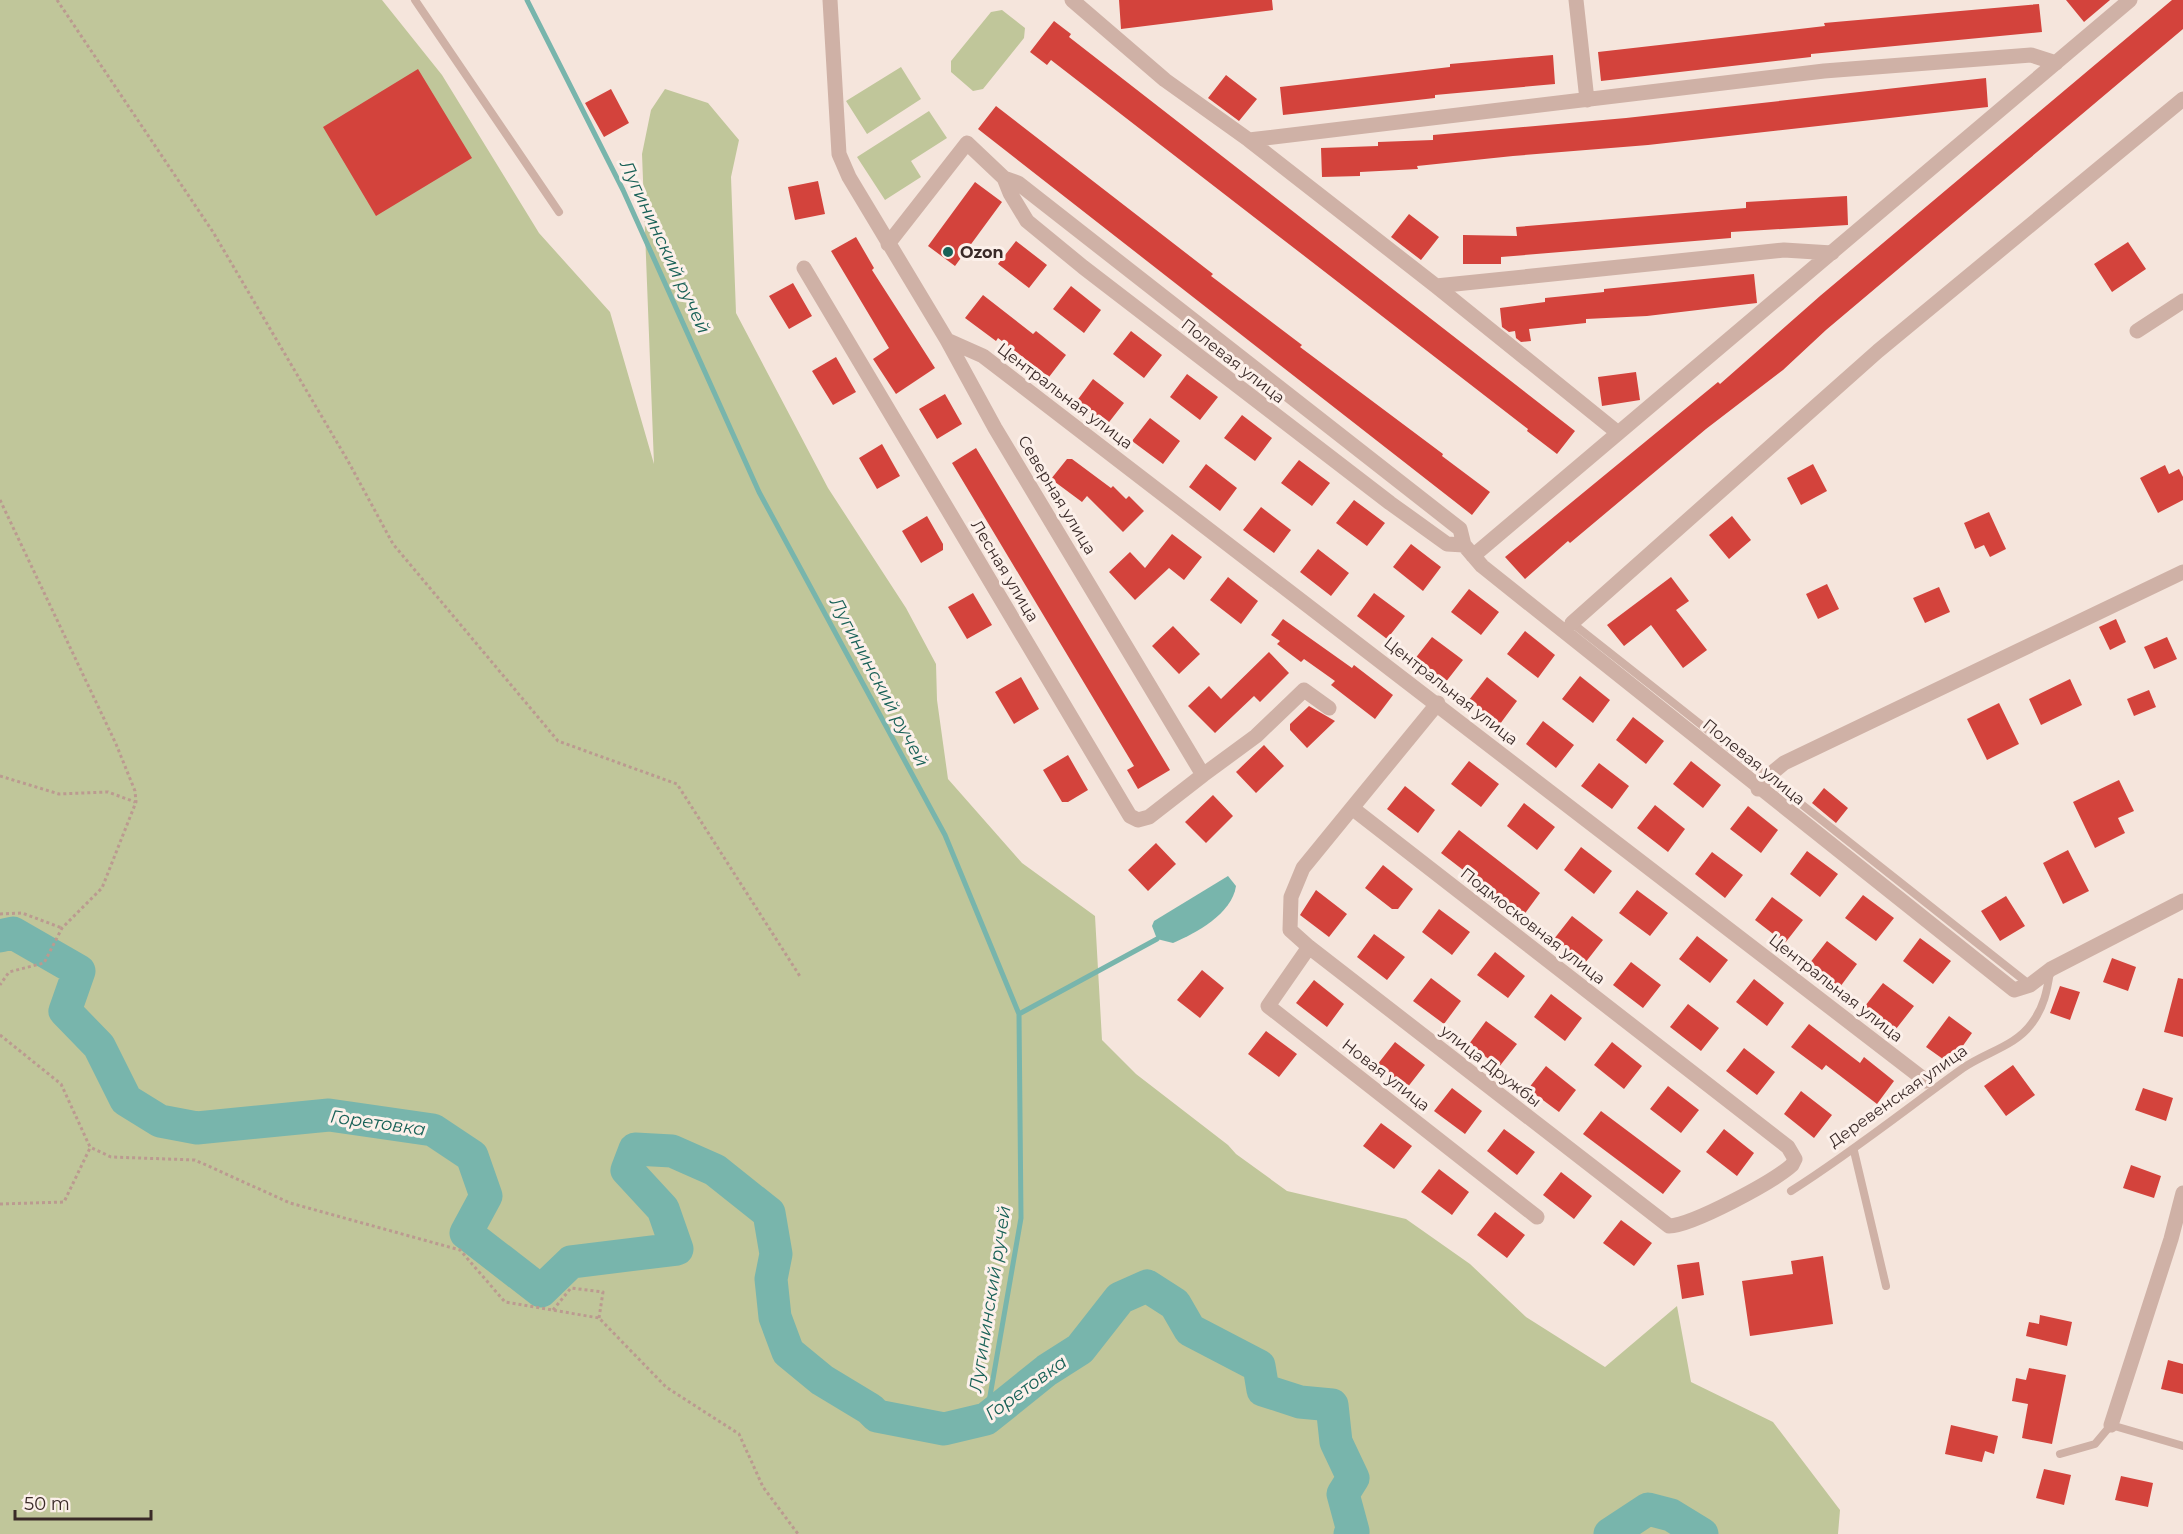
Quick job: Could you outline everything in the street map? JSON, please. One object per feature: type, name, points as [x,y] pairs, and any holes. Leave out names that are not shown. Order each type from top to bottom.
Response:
[{"type":"street","name":"Северная улица","points":[[830,0],[839,154],[849,177],[947,340],[994,428],[1203,775]]},
{"type":"street","points":[[1072,0],[1165,80],[1249,140],[1436,285],[1617,432]]},
{"type":"street","points":[[1576,0],[1587,100]]},
{"type":"street","points":[[1468,550],[1617,432],[2130,0]]},
{"type":"street","points":[[1249,140],[1824,71],[2031,55],[2056,63]]},
{"type":"street","points":[[1572,623],[1878,351],[2183,99]]},
{"type":"street","name":"Полевая улица","points":[[888,244],[967,143],[1004,178],[1018,183],[1460,530],[1468,550]]},
{"type":"street","name":"Полевая улица","points":[[1004,178],[1027,221],[1231,382],[1447,544],[1468,550],[1763,783],[2014,990],[2030,985],[2051,969]]},
{"type":"street","points":[[1436,285],[1784,250],[1832,253]]},
{"type":"street","name":"Лесная улица","points":[[804,268],[1130,816],[1138,820],[1149,817],[1203,775]]},
{"type":"street","points":[[2137,331],[2183,301]]},
{"type":"street","name":"Центральная улица","points":[[947,340],[983,356],[1438,703],[1926,1081]]},
{"type":"street","points":[[1231,382],[1246,362]]},
{"type":"street","points":[[1763,783],[1784,763],[2183,572]]},
{"type":"street","points":[[1203,775],[1256,736],[1304,690],[1329,708]]},
{"type":"street","points":[[1352,808],[1438,703]]},
{"type":"street","name":"улица Дружбы","points":[[1352,808],[1303,868],[1291,897],[1290,930],[1309,947],[1669,1226],[1678,1225],[1725,1204],[1788,1169],[1795,1159]]},
{"type":"street","name":"Подмосковная улица","points":[[1352,808],[1788,1147],[1795,1159]]},
{"type":"street","points":[[2051,969],[2183,901]]},
{"type":"street","name":"Новая улица","points":[[1309,947],[1268,1006],[1537,1217]]},
{"type":"street","points":[[2111,1425],[2171,1239],[2183,1193]]},
{"type":"lane","points":[[415,0],[560,212]]},
{"type":"lane","points":[[1572,623],[1763,783]]},
{"type":"lane","name":"Деревенская улица","points":[[1791,1191],[1854,1151],[1966,1066],[2015,1040],[2032,1024],[2045,1002],[2051,969]]},
{"type":"lane","points":[[1854,1151],[1886,1286]]},
{"type":"lane","points":[[2060,1454],[2095,1444],[2111,1425],[2183,1446]]},
{"type":"path","points":[[57,0],[213,232],[348,461],[393,544],[558,741],[677,784],[801,978]]},
{"type":"path","points":[[0,500],[117,744],[135,791],[136,802],[102,888],[62,928],[44,963],[9,972],[0,985]]},
{"type":"path","points":[[0,776],[59,794],[108,792],[136,802]]},
{"type":"path","points":[[0,914],[22,913],[62,928]]},
{"type":"path","points":[[0,1035],[61,1084],[90,1147],[111,1157],[195,1160],[290,1203],[460,1250],[504,1302],[599,1318],[666,1387],[739,1434],[763,1487],[798,1534]]},
{"type":"path","points":[[0,1204],[64,1202],[90,1147]]},
{"type":"path","points":[[553,1310],[571,1288],[603,1292],[599,1318]]},
{"type":"green space","points":[[0,0],[382,0],[442,75],[539,233],[610,312],[654,464],[642,154],[651,110],[665,89],[708,103],[739,140],[731,177],[736,313],[828,488],[906,608],[936,664],[937,700],[948,779],[1022,863],[1095,916],[1102,1040],[1136,1074],[1228,1145],[1236,1154],[1287,1191],[1406,1219],[1470,1264],[1526,1317],[1605,1367],[1677,1306],[1691,1382],[1773,1422],[1840,1510],[1838,1534],[0,1534]]},
{"type":"green space","points":[[1002,10],[1025,28],[1024,38],[983,89],[973,91],[951,72],[951,61],[991,12]]},
{"type":"green space","points":[[901,67],[921,99],[867,134],[846,101]]},
{"type":"green space","points":[[929,111],[947,138],[911,161],[921,177],[885,200],[857,157]]},
{"type":"water","points":[[1228,876],[1236,886],[1228,905],[1220,914],[1202,928],[1173,943],[1157,939],[1152,926],[1154,921]]},
{"type":"building","points":[[1119,0],[1272,0],[1273,10],[1121,29]]},
{"type":"building","points":[[2066,0],[2110,0],[2084,22]]},
{"type":"building","points":[[2172,0],[2183,0],[2183,29],[1826,330],[1783,370],[1706,429],[1570,543],[1568,541],[1525,579],[1505,557],[1718,382],[1720,384],[1820,296]]},
{"type":"building","points":[[2039,4],[2042,32],[1811,54],[1811,57],[1601,81],[1598,52],[1825,26],[1824,23]]},
{"type":"building","points":[[1054,21],[1071,34],[1069,37],[1575,431],[1557,454],[1527,431],[1528,429],[1051,60],[1047,65],[1030,52]]},
{"type":"building","points":[[1553,55],[1555,84],[1435,95],[1435,98],[1283,115],[1280,87],[1450,67],[1450,64]]},
{"type":"building","points":[[418,69],[472,158],[376,216],[323,127]]},
{"type":"building","points":[[1226,75],[1257,99],[1239,121],[1208,98]]},
{"type":"building","points":[[1986,78],[1988,107],[1648,145],[1417,166],[1418,169],[1360,172],[1360,176],[1322,177],[1321,148],[1378,146],[1378,142],[1433,140],[1433,135],[1626,118]]},
{"type":"building","points":[[611,89],[629,123],[604,137],[585,103]]},
{"type":"building","points":[[996,106],[1213,274],[1211,276],[1302,345],[1300,347],[1490,492],[1472,515],[978,129]]},
{"type":"building","points":[[818,181],[825,214],[795,220],[788,187]]},
{"type":"building","points":[[975,182],[1002,202],[955,266],[928,246]]},
{"type":"building","points":[[1847,196],[1848,225],[1731,232],[1731,238],[1501,257],[1501,264],[1463,264],[1463,235],[1517,236],[1516,227],[1746,208],[1746,202]]},
{"type":"building","points":[[1409,214],[1439,237],[1421,260],[1391,237]]},
{"type":"building","points":[[856,237],[874,268],[872,270],[935,368],[896,394],[873,359],[889,348],[831,251]]},
{"type":"building","points":[[1016,241],[1047,265],[1029,288],[998,264]]},
{"type":"building","points":[[2128,242],[2146,269],[2112,292],[2094,264]]},
{"type":"building","points":[[1754,274],[1757,303],[1647,316],[1586,319],[1586,323],[1529,329],[1531,341],[1521,342],[1516,338],[1515,331],[1509,332],[1502,327],[1500,308],[1545,302],[1545,298],[1604,292],[1604,289]]},
{"type":"building","points":[[793,283],[812,316],[789,329],[769,296]]},
{"type":"building","points":[[1071,286],[1101,310],[1084,333],[1053,309]]},
{"type":"building","points":[[983,295],[1033,334],[1036,331],[1066,355],[1049,377],[998,338],[996,341],[965,318]]},
{"type":"building","points":[[1131,331],[1162,355],[1144,378],[1113,354]]},
{"type":"building","points":[[836,357],[856,392],[833,405],[812,371]]},
{"type":"building","points":[[1636,372],[1640,400],[1602,406],[1598,377]]},
{"type":"building","points":[[1187,374],[1218,397],[1200,420],[1170,397]]},
{"type":"building","points":[[1093,379],[1124,403],[1106,426],[1076,402]]},
{"type":"building","points":[[945,394],[962,424],[937,439],[919,409]]},
{"type":"building","points":[[1242,415],[1272,438],[1255,461],[1224,438]]},
{"type":"building","points":[[1150,418],[1180,441],[1163,464],[1132,441]]},
{"type":"building","points":[[882,444],[900,476],[877,489],[859,458]]},
{"type":"building","points":[[976,448],[1170,770],[1138,789],[1127,770],[1134,766],[952,463]]},
{"type":"building","points":[[1067,459],[1072,459],[1111,488],[1113,486],[1126,499],[1129,496],[1144,511],[1123,532],[1087,496],[1082,502],[1051,479]]},
{"type":"building","points":[[1299,460],[1330,483],[1312,506],[1281,483]]},
{"type":"building","points":[[1206,464],[1237,488],[1220,511],[1189,487]]},
{"type":"building","points":[[1813,464],[1827,491],[1801,505],[1787,478]]},
{"type":"building","points":[[2165,465],[2169,474],[2179,469],[2183,477],[2183,500],[2158,513],[2140,478]]},
{"type":"building","points":[[1354,500],[1385,523],[1367,546],[1336,523]]},
{"type":"building","points":[[1261,507],[1291,530],[1274,553],[1243,530]]},
{"type":"building","points":[[1989,512],[2006,549],[1990,557],[1984,545],[1975,549],[1964,523]]},
{"type":"building","points":[[927,516],[943,544],[943,550],[921,563],[902,531]]},
{"type":"building","points":[[1732,516],[1751,540],[1729,559],[1709,535]]},
{"type":"building","points":[[1172,534],[1202,557],[1184,580],[1169,568],[1135,600],[1109,572],[1130,552],[1145,568]]},
{"type":"building","points":[[1411,544],[1441,567],[1423,591],[1393,567]]},
{"type":"building","points":[[1318,549],[1349,573],[1331,596],[1300,572]]},
{"type":"building","points":[[1228,577],[1258,601],[1241,624],[1210,600]]},
{"type":"building","points":[[1671,577],[1689,601],[1676,610],[1707,650],[1683,668],[1651,625],[1624,646],[1607,625]]},
{"type":"building","points":[[1827,584],[1839,609],[1818,619],[1806,594]]},
{"type":"building","points":[[1939,587],[1950,612],[1925,623],[1913,598]]},
{"type":"building","points":[[1469,589],[1499,612],[1481,635],[1451,612]]},
{"type":"building","points":[[973,593],[992,625],[967,639],[948,607]]},
{"type":"building","points":[[1374,593],[1405,616],[1387,639],[1357,616]]},
{"type":"building","points":[[1283,619],[1352,668],[1354,665],[1393,695],[1375,719],[1331,685],[1335,681],[1304,659],[1301,662],[1277,644],[1280,641],[1271,635]]},
{"type":"building","points":[[2116,619],[2126,642],[2110,650],[2099,627]]},
{"type":"building","points":[[1173,626],[1200,654],[1179,674],[1152,646]]},
{"type":"building","points":[[1525,631],[1555,655],[1538,678],[1507,654]]},
{"type":"building","points":[[1432,637],[1463,660],[1445,683],[1414,660]]},
{"type":"building","points":[[2167,637],[2177,659],[2154,669],[2144,647]]},
{"type":"building","points":[[1269,652],[1289,673],[1260,702],[1254,696],[1215,733],[1188,706],[1209,686],[1221,699]]},
{"type":"building","points":[[1580,676],[1610,700],[1593,723],[1562,699]]},
{"type":"building","points":[[1021,677],[1039,709],[1014,724],[995,692]]},
{"type":"building","points":[[1487,677],[1517,701],[1500,724],[1469,700]]},
{"type":"building","points":[[2070,679],[2082,705],[2041,725],[2029,699]]},
{"type":"building","points":[[2149,690],[2156,707],[2134,716],[2127,699]]},
{"type":"building","points":[[1999,703],[2019,744],[1987,760],[1967,719]]},
{"type":"building","points":[[1309,706],[1335,721],[1307,748],[1290,730],[1290,724]]},
{"type":"building","points":[[1633,717],[1664,741],[1646,764],[1616,740]]},
{"type":"building","points":[[1543,721],[1574,745],[1556,768],[1526,744]]},
{"type":"building","points":[[1264,745],[1284,766],[1256,793],[1236,772]]},
{"type":"building","points":[[1068,755],[1088,790],[1068,802],[1062,802],[1043,770]]},
{"type":"building","points":[[1469,761],[1499,784],[1481,807],[1451,784]]},
{"type":"building","points":[[1691,761],[1721,785],[1703,808],[1673,784]]},
{"type":"building","points":[[1599,763],[1629,786],[1612,809],[1581,786]]},
{"type":"building","points":[[2119,780],[2134,811],[2118,818],[2125,833],[2095,848],[2073,802]]},
{"type":"building","points":[[1405,786],[1435,810],[1418,833],[1387,809]]},
{"type":"building","points":[[1824,788],[1848,808],[1836,823],[1812,803]]},
{"type":"building","points":[[1213,795],[1233,816],[1206,843],[1185,822]]},
{"type":"building","points":[[1524,803],[1555,827],[1537,850],[1507,826]]},
{"type":"building","points":[[1655,805],[1685,829],[1668,852],[1637,828]]},
{"type":"building","points":[[1748,806],[1778,830],[1761,853],[1730,829]]},
{"type":"building","points":[[1459,830],[1540,893],[1523,916],[1441,853]]},
{"type":"building","points":[[1156,843],[1176,864],[1148,891],[1128,870]]},
{"type":"building","points":[[1581,847],[1612,871],[1594,894],[1564,870]]},
{"type":"building","points":[[2068,850],[2089,891],[2063,904],[2043,863]]},
{"type":"building","points":[[1807,851],[1838,874],[1820,897],[1790,874]]},
{"type":"building","points":[[1712,852],[1743,875],[1725,898],[1695,874]]},
{"type":"building","points":[[1383,865],[1413,889],[1398,909],[1392,909],[1365,888]]},
{"type":"building","points":[[1316,890],[1347,914],[1329,937],[1300,915]]},
{"type":"building","points":[[1637,890],[1668,913],[1650,936],[1619,913]]},
{"type":"building","points":[[1863,895],[1894,918],[1876,941],[1845,918]]},
{"type":"building","points":[[2006,896],[2025,926],[2000,941],[1981,911]]},
{"type":"building","points":[[1772,897],[1803,920],[1785,943],[1755,920]]},
{"type":"building","points":[[1439,909],[1470,932],[1452,955],[1422,932]]},
{"type":"building","points":[[1572,916],[1603,940],[1585,963],[1554,939]]},
{"type":"building","points":[[1374,934],[1405,957],[1387,980],[1357,957]]},
{"type":"building","points":[[1697,936],[1728,960],[1710,983],[1679,959]]},
{"type":"building","points":[[1920,938],[1951,961],[1933,984],[1903,961]]},
{"type":"building","points":[[1827,941],[1857,964],[1840,987],[1809,964]]},
{"type":"building","points":[[1495,952],[1525,976],[1508,998],[1477,975]]},
{"type":"building","points":[[2112,958],[2136,967],[2128,991],[2103,982]]},
{"type":"building","points":[[1631,962],[1661,985],[1643,1008],[1613,985]]},
{"type":"building","points":[[1202,970],[1224,988],[1200,1018],[1177,1000]]},
{"type":"building","points":[[1431,978],[1461,1001],[1444,1024],[1413,1001]]},
{"type":"building","points":[[2178,978],[2183,979],[2183,1037],[2164,1032]]},
{"type":"building","points":[[1754,979],[1784,1003],[1767,1026],[1736,1002]]},
{"type":"building","points":[[1314,980],[1344,1004],[1327,1027],[1296,1003]]},
{"type":"building","points":[[1883,983],[1914,1006],[1896,1029],[1865,1006]]},
{"type":"building","points":[[2060,986],[2080,992],[2070,1020],[2050,1013]]},
{"type":"building","points":[[1551,994],[1582,1018],[1565,1041],[1534,1017]]},
{"type":"building","points":[[1688,1004],[1719,1028],[1701,1051],[1670,1027]]},
{"type":"building","points":[[1949,1016],[1972,1033],[1950,1064],[1926,1047]]},
{"type":"building","points":[[1486,1021],[1517,1044],[1499,1067],[1469,1044]]},
{"type":"building","points":[[1809,1024],[1860,1063],[1864,1057],[1894,1081],[1877,1104],[1826,1065],[1822,1070],[1791,1047]]},
{"type":"building","points":[[1266,1031],[1297,1054],[1279,1077],[1248,1054]]},
{"type":"building","points":[[1395,1042],[1425,1065],[1407,1088],[1377,1065]]},
{"type":"building","points":[[1612,1042],[1642,1066],[1624,1089],[1594,1065]]},
{"type":"building","points":[[1744,1048],[1775,1072],[1757,1095],[1726,1071]]},
{"type":"building","points":[[2013,1065],[2035,1095],[2006,1116],[1984,1086]]},
{"type":"building","points":[[1546,1066],[1576,1090],[1559,1112],[1528,1089]]},
{"type":"building","points":[[1668,1086],[1699,1110],[1681,1133],[1650,1109]]},
{"type":"building","points":[[1452,1088],[1482,1111],[1465,1134],[1434,1111]]},
{"type":"building","points":[[2143,1088],[2173,1098],[2166,1121],[2135,1110]]},
{"type":"building","points":[[1801,1091],[1832,1115],[1814,1138],[1784,1114]]},
{"type":"building","points":[[1601,1111],[1681,1171],[1663,1194],[1583,1134]]},
{"type":"building","points":[[1381,1123],[1412,1146],[1394,1169],[1363,1146]]},
{"type":"building","points":[[1504,1129],[1535,1152],[1517,1175],[1487,1151]]},
{"type":"building","points":[[1724,1129],[1754,1153],[1737,1176],[1706,1152]]},
{"type":"building","points":[[2131,1165],[2161,1176],[2154,1198],[2123,1188]]},
{"type":"building","points":[[1439,1169],[1469,1192],[1452,1215],[1421,1192]]},
{"type":"building","points":[[1561,1172],[1592,1196],[1574,1219],[1543,1195]]},
{"type":"building","points":[[1495,1212],[1525,1235],[1507,1258],[1477,1235]]},
{"type":"building","points":[[1621,1220],[1652,1243],[1634,1266],[1603,1243]]},
{"type":"building","points":[[1823,1256],[1833,1324],[1750,1336],[1742,1281],[1793,1274],[1791,1261]]},
{"type":"building","points":[[1699,1262],[1704,1295],[1682,1299],[1677,1265]]},
{"type":"building","points":[[2040,1315],[2072,1322],[2067,1346],[2026,1336],[2029,1322],[2039,1324]]},
{"type":"building","points":[[2168,1360],[2183,1364],[2183,1394],[2161,1389]]},
{"type":"building","points":[[2029,1368],[2066,1375],[2052,1444],[2022,1438],[2028,1404],[2012,1401],[2016,1378],[2026,1380]]},
{"type":"building","points":[[1951,1425],[1998,1436],[1994,1454],[1985,1451],[1982,1462],[1945,1454]]},
{"type":"building","points":[[2044,1469],[2071,1475],[2064,1505],[2036,1498]]},
{"type":"building","points":[[2121,1476],[2153,1483],[2148,1507],[2115,1500]]},
{"type":"waterway","name":"Лугининский ручей","points":[[527,0],[623,190],[759,492],[945,835],[1019,1014],[1021,1218],[986,1419]]},
{"type":"waterway","name":"Горетовка","points":[[0,936],[13,933],[79,971],[65,1011],[99,1046],[126,1100],[160,1121],[197,1128],[329,1115],[433,1130],[472,1156],[486,1196],[466,1233],[541,1291],[571,1262],[677,1249],[663,1209],[627,1170],[635,1149],[672,1151],[715,1170],[769,1213],[776,1254],[771,1279],[775,1317],[788,1352],[822,1380],[870,1409],[877,1416],[944,1429],[986,1419],[1047,1370],[1080,1349],[1120,1298],[1147,1286],[1175,1304],[1190,1330],[1259,1366],[1263,1390],[1300,1402],[1332,1405],[1336,1442],[1353,1478],[1343,1494],[1353,1531],[1350,1534]]},
{"type":"waterway","points":[[1019,1014],[1157,939]]},
{"type":"waterway","name":"Горетовка","points":[[1610,1534],[1648,1509],[1671,1515],[1702,1534]]},
{"type":"place","name":"Ozon","points":[[948,252]]}]
